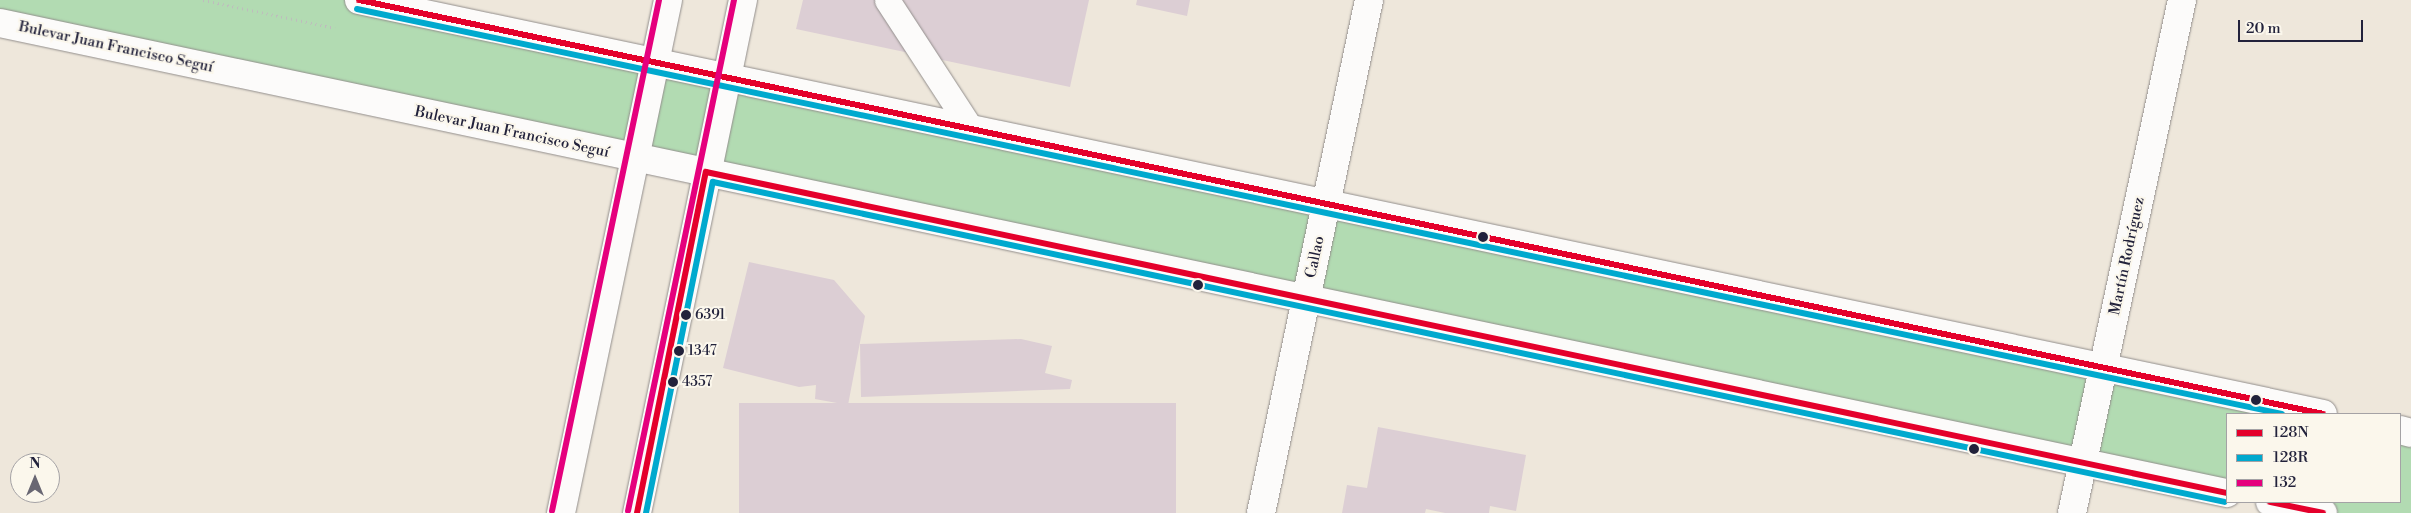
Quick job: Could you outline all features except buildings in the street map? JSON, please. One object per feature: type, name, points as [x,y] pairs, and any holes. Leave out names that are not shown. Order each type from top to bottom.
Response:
[{"type":"main road","points":[[359,0],[2319,413]]},
{"type":"main road","points":[[561,513],[668,0]]},
{"type":"main road","points":[[637,513],[743,0]]},
{"type":"main road","name":"Callao","points":[[1261,513],[1369,0]]},
{"type":"main road","name":"Martín Rodríguez","points":[[2072,513],[2182,0]]},
{"type":"main road","name":"Bulevar Juan Francisco Seguí","points":[[0,23],[2226,493]]},
{"type":"main road","points":[[2275,503],[2323,513]]},
{"type":"lane","points":[[887,0],[970,129]]},
{"type":"green space","points":[[0,0],[359,0],[2318,413],[2226,413],[2226,493],[0,23]]},
{"type":"green space","points":[[2401,430],[2411,433],[2411,513],[2323,513],[2275,503],[2401,503]]},
{"type":"transit line","name":"128N","points":[[359,0],[2318,413]]},
{"type":"transit line","name":"132","points":[[552,511],[659,0]]},
{"type":"transit line","name":"132","points":[[628,511],[734,0]]},
{"type":"transit line","name":"128R","points":[[357,9],[2277,413]]},
{"type":"transit line","name":"128N","points":[[637,513],[706,172],[2226,493]]},
{"type":"transit line","name":"128R","points":[[646,513],[713,182],[2225,502]]},
{"type":"transit line","name":"128N","points":[[2275,503],[2323,513]]},
{"type":"place","name":"6391","points":[[686,315]]},
{"type":"place","name":"1347","points":[[679,351]]},
{"type":"place","name":"4357","points":[[673,382]]}]
